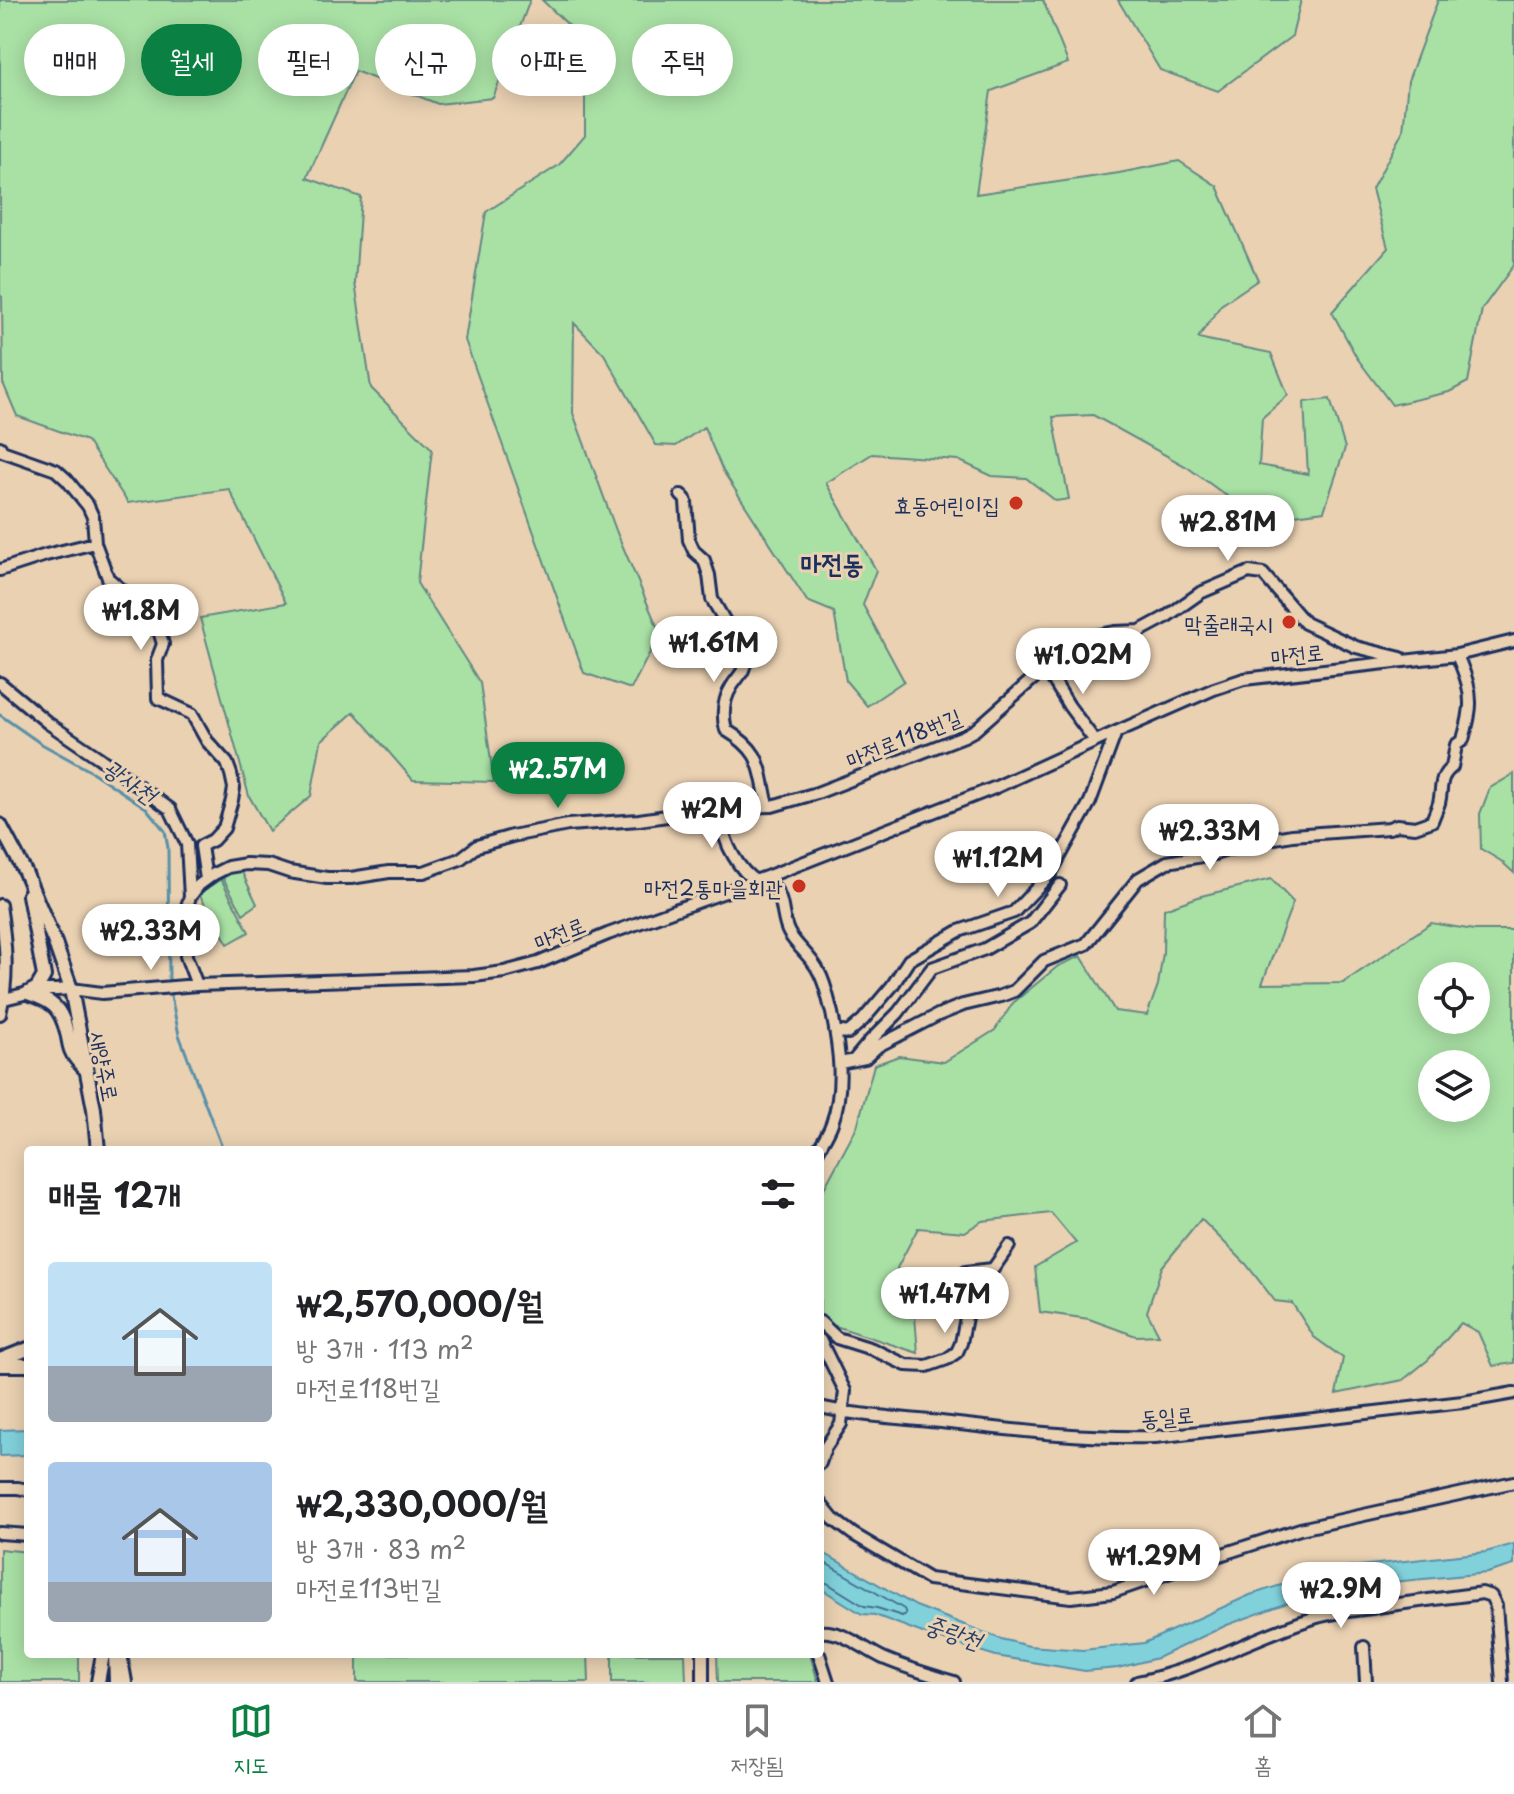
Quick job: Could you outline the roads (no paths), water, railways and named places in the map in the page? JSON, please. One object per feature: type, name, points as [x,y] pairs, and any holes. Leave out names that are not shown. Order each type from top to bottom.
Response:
[{"type":"main road","points":[[0,825],[25,872],[44,976],[37,988],[28,993]]},
{"type":"main road","name":"새양주로","points":[[25,872],[71,989],[94,1109],[98,1146]]},
{"type":"main road","points":[[28,993],[44,998],[59,1010],[72,1053],[86,1070]]},
{"type":"main road","points":[[0,1362],[24,1351]]},
{"type":"main road","points":[[0,1362],[24,1366]]},
{"type":"main road","points":[[98,1682],[102,1658]]},
{"type":"main road","points":[[118,1658],[125,1682]]},
{"type":"street","points":[[0,447],[12,456],[56,470],[88,506],[93,517],[95,543],[108,578],[157,624],[163,644],[157,660],[158,698],[192,714],[207,741],[227,763],[234,788],[232,800],[224,828],[213,840],[201,846],[206,879]]},
{"type":"street","points":[[681,495],[685,499],[689,540],[708,568],[712,599],[731,632],[746,637],[746,662],[726,697],[724,722],[726,730],[754,753],[768,806]]},
{"type":"street","points":[[0,570],[95,543]]},
{"type":"street","name":"마전로118번길","points":[[190,897],[206,879],[228,867],[246,864],[268,865],[327,878],[424,872],[460,859],[477,846],[512,836],[568,825],[639,820],[730,807],[768,806],[817,793],[964,736],[975,730],[1069,647],[1094,636],[1140,631],[1200,593],[1249,572],[1263,574],[1305,623],[1356,647],[1410,661]]},
{"type":"street","name":"마전로","points":[[4,999],[71,989],[102,993],[193,985],[445,977],[504,972],[538,963],[994,788],[1214,689],[1244,679],[1457,655],[1514,641]]},
{"type":"street","points":[[840,1063],[865,1058],[878,1046],[938,1015],[1014,991],[1044,961],[1086,944],[1138,879],[1167,862],[1292,835],[1397,825],[1415,827],[1432,821],[1439,802],[1442,777],[1452,767],[1456,745],[1463,740],[1469,717],[1468,683],[1457,655]]},
{"type":"street","points":[[1046,668],[1095,741]]},
{"type":"street","points":[[0,683],[48,723],[170,809],[187,844],[190,897],[185,912],[186,956],[193,985]]},
{"type":"street","points":[[835,1031],[848,1033],[863,1020],[909,960],[959,931],[1014,912],[1050,874],[1090,802],[1116,732]]},
{"type":"street","points":[[730,807],[723,823],[734,858],[755,881],[772,886],[782,906],[785,925],[818,970],[826,989],[840,1063],[836,1110],[820,1146]]},
{"type":"street","points":[[854,1060],[898,1013],[932,968],[985,949],[1030,923],[1060,885]]},
{"type":"street","points":[[0,905],[7,960],[0,1014]]},
{"type":"street","points":[[824,1326],[837,1338],[872,1349],[906,1365],[927,1366],[947,1359],[957,1352],[967,1315],[968,1307],[960,1277],[966,1272],[993,1269],[1009,1246]]},
{"type":"street","points":[[824,1348],[845,1391],[841,1424],[824,1451]]},
{"type":"street","name":"동일로","points":[[824,1407],[1049,1434],[1105,1438],[1155,1437],[1463,1402],[1514,1393]]},
{"type":"street","points":[[824,1508],[853,1534],[929,1579],[1071,1597],[1113,1592],[1300,1529],[1514,1482]]},
{"type":"street","points":[[0,1488],[24,1488]]},
{"type":"street","points":[[0,1533],[24,1535]]},
{"type":"street","points":[[1137,1682],[1216,1657],[1257,1638],[1315,1618],[1482,1593],[1491,1596],[1496,1606],[1502,1682]]},
{"type":"street","points":[[824,1632],[830,1631],[882,1658],[954,1682]]},
{"type":"street","points":[[1364,1647],[1366,1682]]},
{"type":"street","points":[[115,1682],[117,1658]]},
{"type":"street","points":[[703,1658],[703,1682]]},
{"type":"street","points":[[820,1658],[828,1682]]},
{"type":"water","points":[[24,1429],[24,1455],[0,1456],[0,1430]]},
{"type":"water","name":"중랑천","points":[[1514,1544],[1514,1565],[1487,1573],[1350,1586],[1298,1599],[1227,1625],[1157,1658],[1118,1668],[1085,1671],[996,1656],[875,1615],[862,1614],[824,1590],[824,1553],[916,1606],[1001,1639],[1029,1646],[1083,1650],[1144,1643],[1250,1595],[1309,1576],[1351,1567],[1486,1552]]},
{"type":"waterway","name":"광사천","points":[[0,715],[146,808],[165,831],[168,848],[169,984]]},
{"type":"waterway","name":"광사천","points":[[170,991],[179,1035],[221,1146]]},
{"type":"place","name":"효동어린이집","points":[[1016,503]]},
{"type":"place","name":"막줄래국시","points":[[1289,622]]},
{"type":"place","name":"마전2통마을회관","points":[[799,886]]},
{"type":"district","name":"마전동","points":[[832,562]]}]
